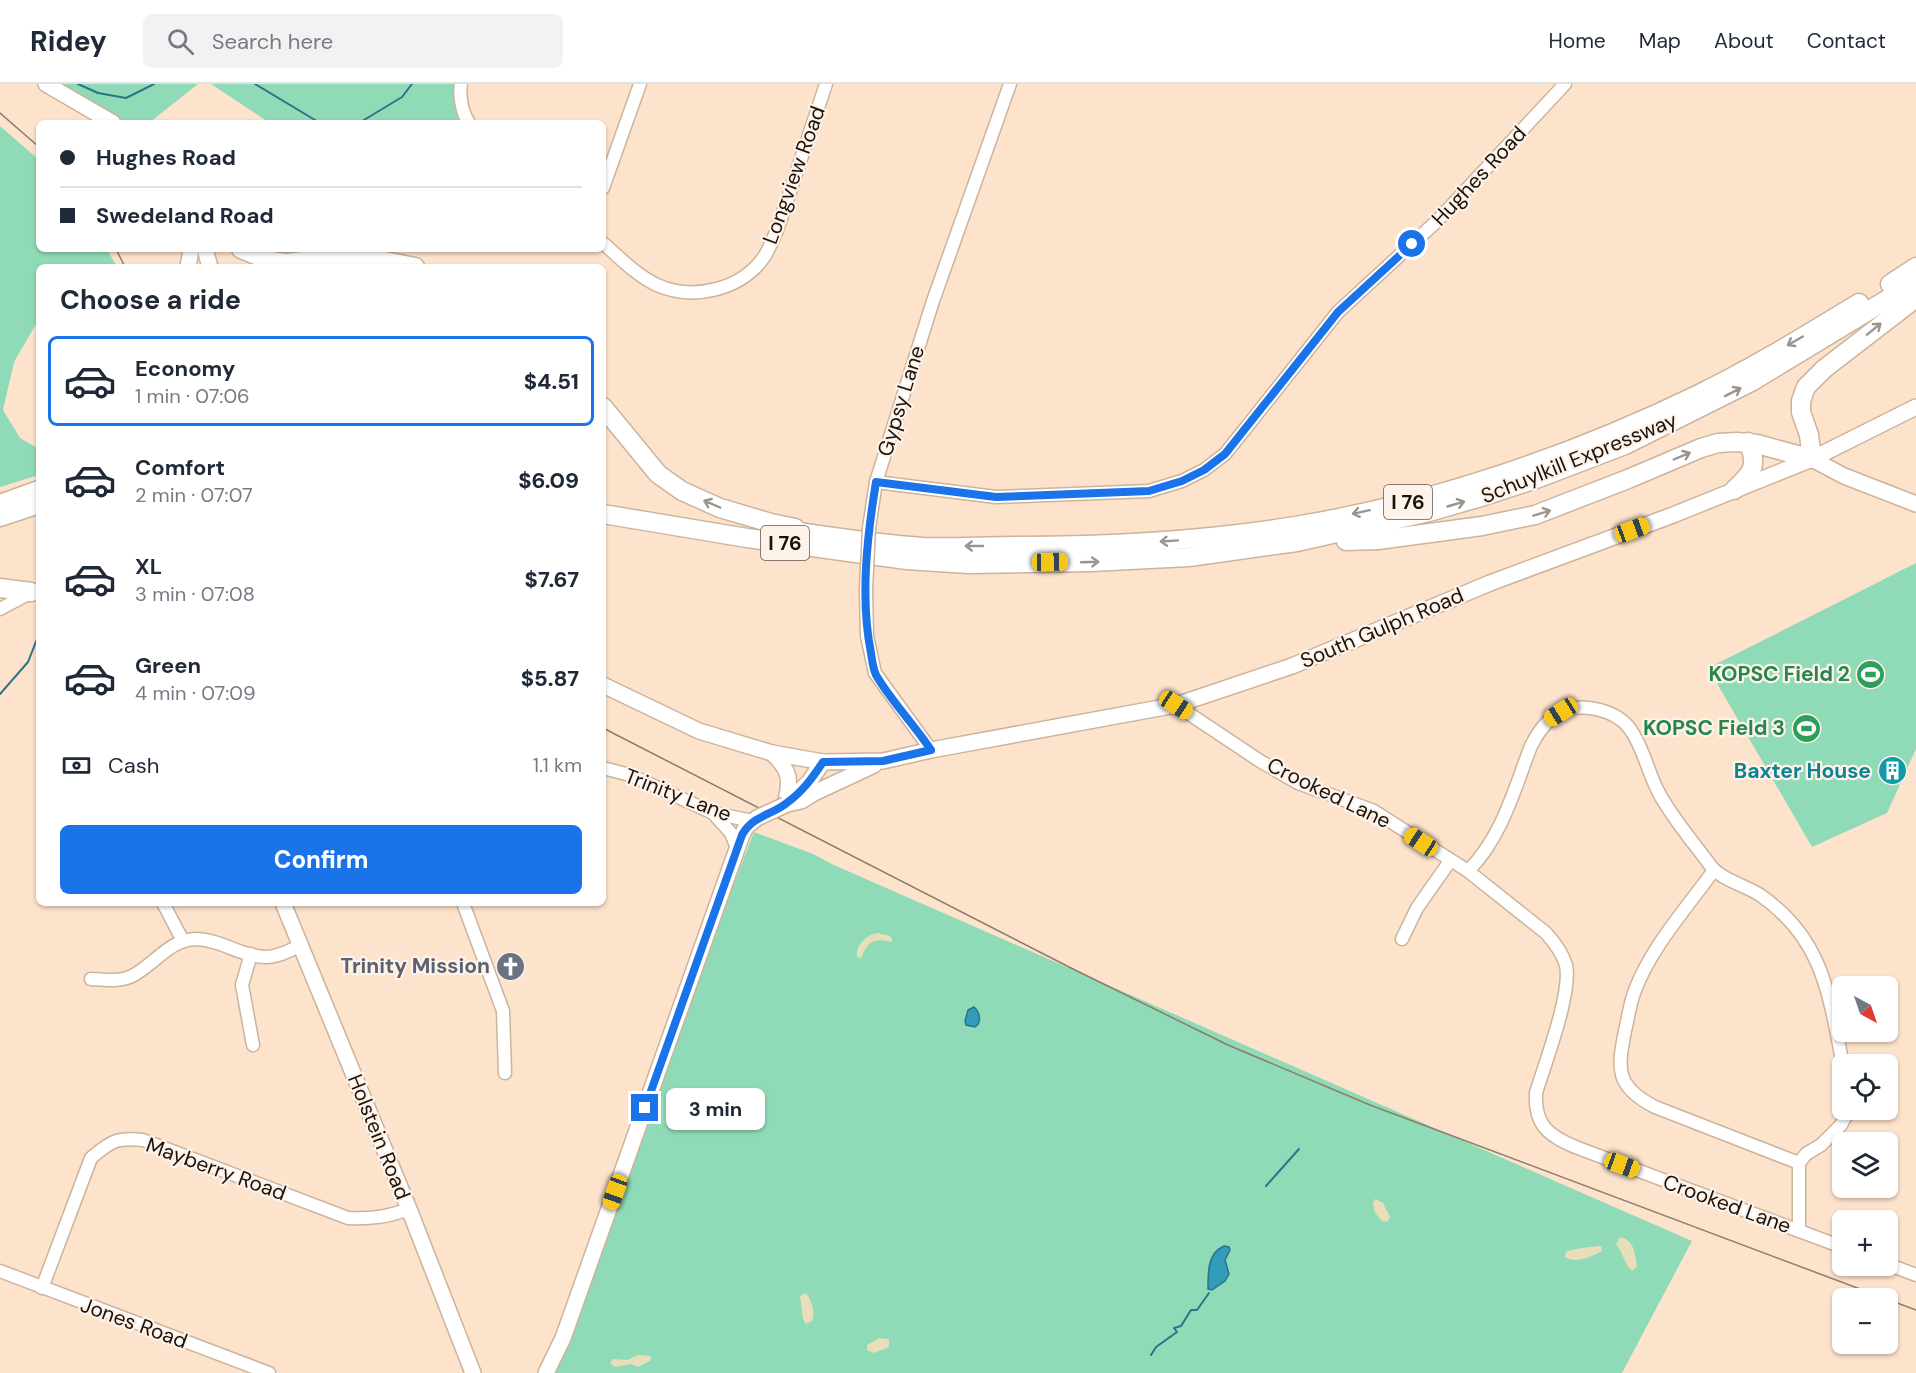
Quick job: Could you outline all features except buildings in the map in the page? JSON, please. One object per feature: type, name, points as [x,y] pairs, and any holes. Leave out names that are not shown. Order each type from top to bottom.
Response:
[{"type":"highway","points":[[248,252],[277,264]]},
{"type":"highway","points":[[286,264],[353,255],[400,264]]},
{"type":"highway","name":"Schuylkill Expressway","points":[[606,504],[923,547],[1123,544],[1204,538],[1297,526],[1425,498],[1579,446],[1699,394],[1793,342],[1916,267]]},
{"type":"highway","name":"Schuylkill Expressway","points":[[606,514],[747,538],[907,560],[968,564],[1091,562],[1189,557],[1297,542],[1340,534],[1471,500],[1536,479],[1624,444],[1752,382],[1916,282]]},
{"type":"highway","points":[[1297,542],[1378,540],[1516,520],[1552,510],[1701,448],[1726,442],[1748,442],[1812,459],[1809,435],[1801,412],[1801,401],[1806,387],[1840,357],[1916,298]]},
{"type":"highway","points":[[606,411],[658,474],[682,491],[720,508],[771,523],[850,539]]},
{"type":"highway","points":[[1734,490],[1749,475],[1754,465],[1753,453],[1748,442]]},
{"type":"highway","points":[[0,504],[36,491]]},
{"type":"highway","points":[[0,517],[36,505]]},
{"type":"highway","points":[[0,588],[35,590]]},
{"type":"main road","points":[[53,86],[107,120]]},
{"type":"main road","name":"South Gulph Road","points":[[606,686],[699,731],[772,753],[823,762],[883,761],[1176,705],[1292,666],[1490,583],[1672,515],[1812,459],[1916,407]]},
{"type":"main road","points":[[1812,459],[1844,476],[1916,504]]},
{"type":"main road","points":[[772,753],[784,764],[788,772],[786,804]]},
{"type":"main road","points":[[546,1373],[564,1338],[737,848],[747,827],[755,819],[786,804],[801,801],[883,761]]},
{"type":"main road","points":[[786,804],[809,783],[823,762]]},
{"type":"main road","points":[[814,793],[823,777],[823,762]]},
{"type":"main road","name":"Holstein Road","points":[[284,906],[409,1209],[472,1373]]},
{"type":"street","points":[[460,84],[468,120]]},
{"type":"street","points":[[606,180],[640,84]]},
{"type":"street","name":"Longview Road","points":[[606,246],[628,267],[656,284],[672,290],[698,292],[718,289],[746,277],[763,258],[776,233],[826,84]]},
{"type":"street","name":"Gypsy Lane","points":[[931,750],[875,673],[867,636],[866,590],[869,528],[876,482],[933,301],[1010,84]]},
{"type":"street","name":"Hughes Road","points":[[876,482],[996,497],[1149,491],[1182,481],[1204,470],[1225,454],[1338,312],[1437,221],[1565,84]]},
{"type":"street","points":[[0,609],[35,590]]},
{"type":"street","name":"Crooked Lane","points":[[1176,705],[1260,761],[1298,783],[1374,811],[1468,871],[1546,933],[1556,944],[1566,967],[1566,994],[1536,1093],[1535,1105],[1538,1118],[1553,1136],[1571,1145],[1832,1243]]},
{"type":"street","points":[[1468,871],[1482,857],[1500,827],[1537,735],[1550,719],[1561,712],[1584,706],[1614,716],[1630,729],[1662,798],[1714,870],[1761,896],[1787,919],[1810,947],[1826,983],[1841,1054]]},
{"type":"street","name":"Trinity Lane","points":[[606,769],[630,776],[713,813],[755,819]]},
{"type":"street","points":[[713,813],[731,833],[737,848]]},
{"type":"street","points":[[1402,939],[1418,908],[1450,861]]},
{"type":"street","points":[[1714,870],[1654,950],[1634,991],[1619,1070],[1624,1082],[1643,1101],[1799,1163]]},
{"type":"street","points":[[165,906],[183,941]]},
{"type":"street","points":[[464,906],[503,1011],[505,1073]]},
{"type":"street","points":[[91,979],[111,981],[130,977],[149,966],[170,947],[195,939],[211,941],[267,957],[282,954],[301,945]]},
{"type":"street","points":[[251,954],[242,985],[253,1045]]},
{"type":"street","points":[[1799,1231],[1799,1163],[1806,1154],[1821,1145],[1844,1120]]},
{"type":"street","name":"Mayberry Road","points":[[42,1288],[91,1158],[105,1146],[123,1138],[143,1140],[348,1218],[370,1219],[389,1216],[409,1209]]},
{"type":"street","points":[[1898,1268],[1916,1275]]},
{"type":"street","name":"Jones Road","points":[[0,1271],[269,1373]]},
{"type":"green space","points":[[58,84],[198,84],[153,120],[109,120]]},
{"type":"green space","points":[[211,84],[461,84],[465,117],[458,120],[265,120]]},
{"type":"green space","points":[[0,126],[36,157],[36,252],[109,252],[115,264],[36,264],[36,324],[14,362],[3,410],[20,438],[36,447],[36,476],[0,487]]},
{"type":"green space","points":[[1916,563],[1916,749],[1887,813],[1812,847],[1708,668]]},
{"type":"green space","points":[[754,832],[813,854],[1692,1241],[1622,1373],[544,1373]]},
{"type":"sand","points":[[878,933],[890,936],[892,942],[880,940],[872,942],[861,958],[857,957],[858,948],[863,941]]},
{"type":"sand","points":[[1375,1199],[1383,1203],[1390,1217],[1387,1222],[1382,1221],[1375,1213],[1373,1204]]},
{"type":"sand","points":[[1620,1237],[1628,1241],[1633,1248],[1637,1266],[1633,1271],[1616,1244]]},
{"type":"sand","points":[[1601,1246],[1602,1251],[1579,1260],[1565,1257],[1568,1251]]},
{"type":"sand","points":[[806,1293],[813,1314],[812,1321],[806,1324],[803,1319],[800,1296]]},
{"type":"sand","points":[[879,1338],[889,1339],[889,1347],[874,1353],[867,1350],[867,1345]]},
{"type":"sand","points":[[639,1355],[651,1356],[650,1361],[638,1367],[631,1364],[615,1367],[610,1363],[613,1359],[627,1360]]},
{"type":"water","points":[[974,1007],[979,1017],[979,1022],[975,1027],[966,1025],[965,1021],[968,1010]]},
{"type":"water","points":[[1224,1246],[1229,1247],[1230,1250],[1225,1260],[1229,1274],[1225,1281],[1212,1290],[1208,1289],[1211,1259],[1218,1249]]},
{"type":"waterway","points":[[78,84],[98,93],[126,98],[154,84]]},
{"type":"waterway","points":[[255,84],[315,120]]},
{"type":"waterway","points":[[364,120],[402,97],[412,84]]},
{"type":"waterway","points":[[0,694],[28,662],[36,642]]},
{"type":"waterway","points":[[1266,1186],[1299,1149]]},
{"type":"waterway","points":[[1151,1355],[1156,1347],[1177,1332],[1174,1328],[1181,1326],[1191,1310],[1197,1310],[1209,1293]]},
{"type":"tram line","points":[[0,113],[36,144]]},
{"type":"tram line","points":[[118,252],[124,264]]},
{"type":"tram line","points":[[606,730],[1071,968],[1228,1045],[1370,1105],[1916,1310]]},
{"type":"place","name":"KOPSC Field 2","points":[[1871,674]]},
{"type":"place","name":"KOPSC Field 3","points":[[1806,728]]},
{"type":"place","name":"Baxter House","points":[[1892,771]]},
{"type":"place","name":"Trinity Mission","points":[[511,966]]},
{"type":"route","points":[[645,1108],[742,835],[747,827],[753,820],[787,804],[809,783],[823,762],[883,761],[931,750],[875,673],[867,636],[866,590],[869,528],[876,482],[996,497],[1149,491],[1182,481],[1204,470],[1225,454],[1338,312],[1412,244]]}]
